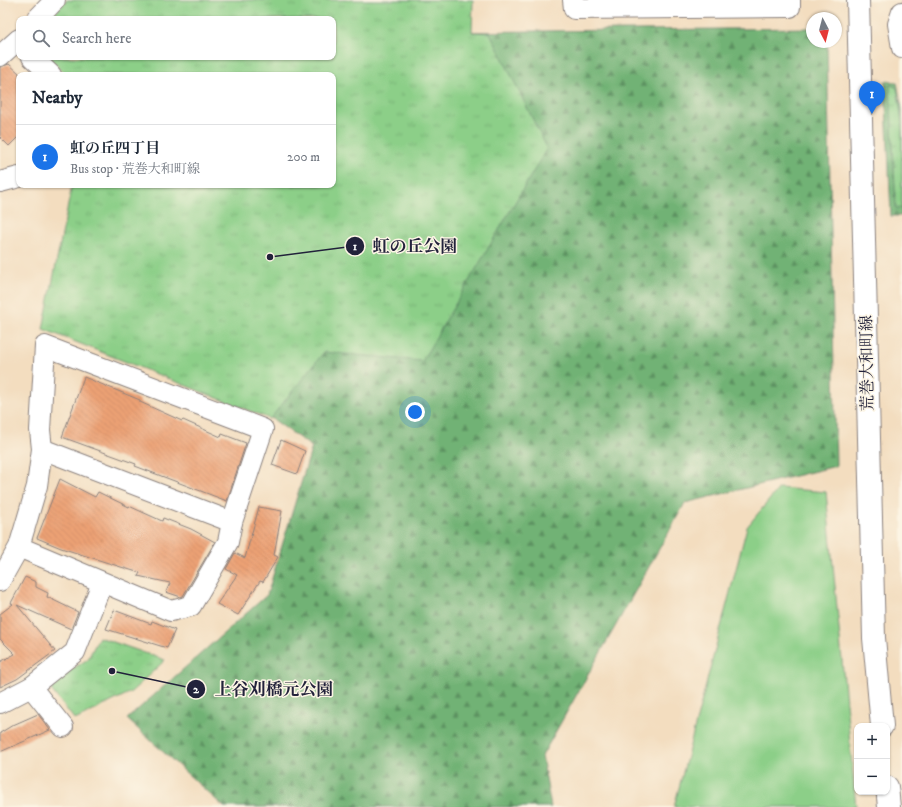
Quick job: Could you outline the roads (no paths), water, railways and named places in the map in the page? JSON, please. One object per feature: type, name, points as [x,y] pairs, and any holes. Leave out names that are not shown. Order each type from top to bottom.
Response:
[{"type":"street","points":[[40,16],[55,0]]},
{"type":"street","points":[[573,0],[574,9],[790,7],[790,0]]},
{"type":"street","name":"荒巻大和町線","points":[[858,0],[874,638],[882,723]]},
{"type":"street","points":[[902,12],[898,24],[902,48]]},
{"type":"street","points":[[0,56],[16,44]]},
{"type":"street","points":[[35,60],[48,72]]},
{"type":"street","points":[[0,182],[16,178]]},
{"type":"street","points":[[0,581],[19,547],[38,486],[42,449],[40,430],[45,346],[263,429],[232,522],[228,542],[191,606],[171,611],[19,547]]},
{"type":"street","points":[[42,449],[232,522]]},
{"type":"street","points":[[0,703],[31,688],[75,652],[102,583]]},
{"type":"street","points":[[31,688],[63,727]]},
{"type":"street","points":[[888,795],[889,807]]},
{"type":"place","name":"虹の丘四丁目","points":[[872,114]]},
{"type":"place","name":"虹の丘公園","points":[[270,257]]},
{"type":"place","name":"上谷刈橋元公園","points":[[112,671]]}]
